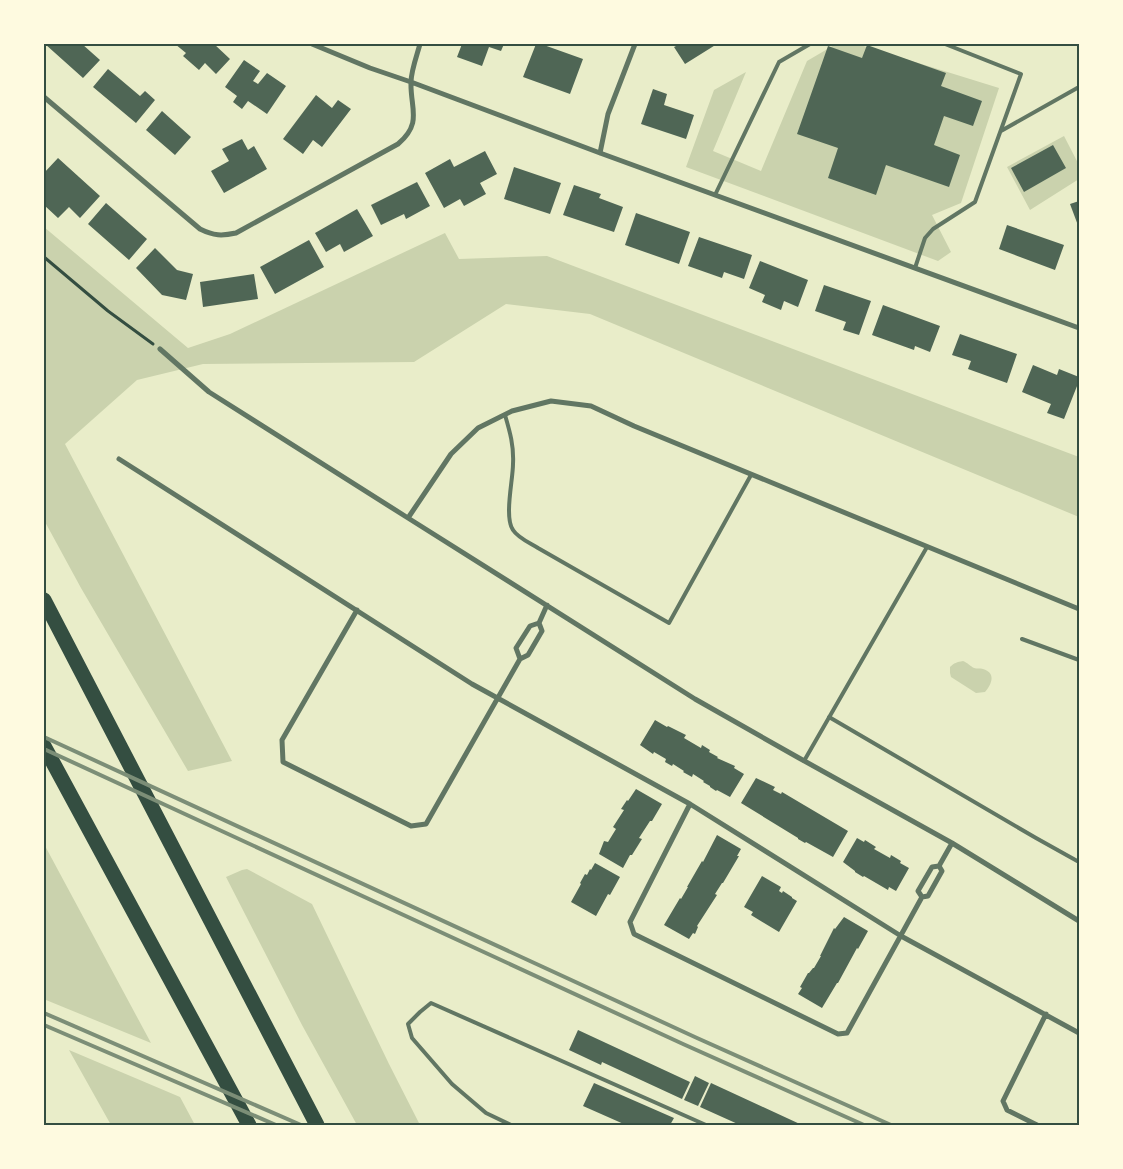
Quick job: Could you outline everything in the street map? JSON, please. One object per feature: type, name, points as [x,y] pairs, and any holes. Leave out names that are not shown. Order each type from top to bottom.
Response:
[{"type":"highway","points":[[44,600],[317,1125]]},
{"type":"highway","points":[[44,746],[249,1125]]},
{"type":"street","points":[[312,44],[370,68],[1079,328]]},
{"type":"street","points":[[44,96],[200,229],[222,236],[236,233],[398,144],[413,124],[414,113],[411,82],[420,44]]},
{"type":"street","points":[[600,153],[608,114],[635,44]]},
{"type":"street","points":[[160,349],[209,392],[695,699],[952,842],[1079,921]]},
{"type":"street","points":[[408,518],[451,454],[478,428],[512,411],[551,401],[591,406],[751,475],[1079,609]]},
{"type":"street","points":[[118,459],[472,684],[690,804],[901,936],[1079,1033]]},
{"type":"street","points":[[357,610],[282,740],[283,762],[411,826],[426,824],[520,659],[528,655],[542,632],[539,623],[547,605]]},
{"type":"street","points":[[520,659],[516,648],[530,626],[539,623]]},
{"type":"street","points":[[690,804],[630,922],[634,934],[838,1034],[847,1033],[922,897]]},
{"type":"street","points":[[939,866],[952,842]]},
{"type":"street","points":[[922,897],[928,896],[942,871],[939,866]]},
{"type":"street","points":[[922,897],[918,891],[932,867],[939,866]]},
{"type":"street","points":[[1037,1125],[1007,1110],[1002,1102],[1046,1014]]},
{"type":"lane","points":[[715,195],[779,62],[810,44]]},
{"type":"lane","points":[[915,268],[925,238],[933,229],[975,202],[1021,74],[946,44]]},
{"type":"lane","points":[[1001,131],[1079,87]]},
{"type":"lane","points":[[505,415],[512,436],[513,464],[509,521],[512,529],[520,537],[669,623],[751,475]]},
{"type":"lane","points":[[804,761],[926,547]]},
{"type":"lane","points":[[1022,640],[1079,660]]},
{"type":"lane","points":[[829,717],[1079,862]]},
{"type":"lane","points":[[511,1125],[486,1113],[452,1084],[412,1038],[408,1024],[432,1003],[706,1125]]},
{"type":"path","points":[[44,257],[108,311],[160,349]]},
{"type":"green space","points":[[836,44],[857,44],[999,88],[961,203],[932,215],[951,252],[938,261],[686,167],[714,90],[746,72],[713,151],[761,171],[807,61]]},
{"type":"green space","points":[[1064,136],[1079,165],[1079,179],[1030,210],[1007,167]]},
{"type":"green space","points":[[44,227],[188,348],[230,334],[445,233],[459,259],[547,256],[1079,457],[1079,517],[590,314],[506,304],[414,362],[203,364],[137,380],[65,444],[232,761],[188,771],[81,588],[44,520]]},
{"type":"green space","points":[[963,661],[974,668],[983,669],[990,673],[991,683],[985,692],[976,693],[951,677],[950,667]]},
{"type":"green space","points":[[44,844],[151,1043],[46,1000],[44,996]]},
{"type":"green space","points":[[247,869],[312,904],[420,1125],[357,1125],[302,1025],[226,877]]},
{"type":"green space","points":[[69,1050],[180,1097],[195,1125],[111,1125]]},
{"type":"building","points":[[45,44],[82,44],[100,60],[83,78]]},
{"type":"building","points":[[175,44],[214,44],[230,59],[216,74],[205,63],[199,70],[183,56],[186,53]]},
{"type":"building","points":[[462,44],[504,44],[501,51],[489,47],[482,66],[457,57]]},
{"type":"building","points":[[536,44],[541,44],[583,59],[570,94],[523,77]]},
{"type":"building","points":[[680,44],[717,44],[685,64],[674,47]]},
{"type":"building","points":[[867,45],[946,73],[941,86],[982,101],[973,126],[944,116],[934,145],[960,155],[949,187],[886,165],[876,195],[828,178],[838,148],[797,134],[828,46],[862,58]]},
{"type":"building","points":[[244,60],[260,71],[253,81],[258,84],[267,73],[286,86],[267,114],[248,101],[242,109],[233,102],[237,96],[225,87]]},
{"type":"building","points":[[108,69],[140,96],[145,91],[155,100],[136,123],[93,87]]},
{"type":"building","points":[[653,89],[667,94],[664,105],[694,115],[686,139],[641,124]]},
{"type":"building","points":[[316,95],[332,108],[338,100],[351,109],[322,147],[313,140],[303,154],[283,139]]},
{"type":"building","points":[[162,111],[191,137],[175,155],[146,130]]},
{"type":"building","points":[[242,139],[248,150],[254,146],[267,169],[224,193],[211,171],[229,161],[222,149]]},
{"type":"building","points":[[1053,145],[1066,168],[1024,192],[1011,168]]},
{"type":"building","points":[[485,151],[497,174],[480,183],[486,194],[464,206],[460,199],[444,208],[425,173],[450,159],[454,167]]},
{"type":"building","points":[[58,158],[100,196],[80,218],[69,207],[58,218],[44,205],[44,173]]},
{"type":"building","points":[[514,167],[561,183],[550,214],[504,199]]},
{"type":"building","points":[[417,182],[430,206],[406,219],[404,214],[381,225],[371,205]]},
{"type":"building","points":[[574,185],[601,194],[599,198],[623,207],[614,232],[563,215]]},
{"type":"building","points":[[1079,201],[1079,228],[1070,204]]},
{"type":"building","points":[[106,203],[147,239],[129,260],[88,224]]},
{"type":"building","points":[[357,209],[373,236],[344,252],[340,244],[326,252],[315,233]]},
{"type":"building","points":[[636,213],[690,232],[679,264],[625,245]]},
{"type":"building","points":[[1007,225],[1064,245],[1055,270],[999,249]]},
{"type":"building","points":[[699,237],[752,255],[744,279],[724,272],[722,278],[688,266]]},
{"type":"building","points":[[309,240],[324,267],[275,294],[260,267]]},
{"type":"building","points":[[155,248],[177,270],[193,274],[186,300],[162,295],[136,268]]},
{"type":"building","points":[[760,261],[808,280],[798,307],[784,301],[781,310],[762,302],[765,295],[749,288]]},
{"type":"building","points":[[254,274],[258,299],[203,307],[200,282]]},
{"type":"building","points":[[824,285],[871,301],[859,335],[843,330],[846,322],[815,311]]},
{"type":"building","points":[[883,305],[940,326],[930,352],[915,346],[914,350],[872,335]]},
{"type":"building","points":[[960,334],[1017,354],[1007,383],[968,369],[971,361],[952,355]]},
{"type":"building","points":[[1033,365],[1057,375],[1059,369],[1079,377],[1064,419],[1047,413],[1051,404],[1022,392]]},
{"type":"building","points":[[655,720],[686,735],[684,738],[701,748],[702,745],[717,758],[735,766],[734,768],[744,774],[730,797],[716,791],[693,774],[692,777],[673,764],[672,766],[665,762],[666,759],[654,752],[653,754],[640,745]]},
{"type":"building","points":[[756,778],[775,787],[773,790],[781,794],[782,792],[848,831],[833,857],[798,839],[741,803]]},
{"type":"building","points":[[636,789],[662,804],[639,838],[642,839],[623,868],[599,854],[604,841],[608,842],[616,829],[613,827],[624,810],[621,809]]},
{"type":"building","points":[[717,835],[741,849],[737,856],[739,856],[715,894],[717,895],[697,926],[695,934],[693,933],[689,939],[664,925],[703,862]]},
{"type":"building","points":[[857,838],[864,842],[865,840],[876,847],[874,849],[890,858],[891,855],[909,868],[896,891],[889,887],[888,890],[863,877],[843,862]]},
{"type":"building","points":[[595,863],[620,877],[596,916],[571,902],[585,874],[587,875]]},
{"type":"building","points":[[762,876],[781,887],[779,891],[782,893],[783,891],[797,901],[779,932],[751,915],[753,912],[744,907]]},
{"type":"building","points":[[844,917],[868,931],[822,1008],[798,994],[808,973],[814,968],[821,956],[834,928]]},
{"type":"building","points":[[578,1030],[690,1082],[682,1099],[602,1062],[601,1065],[569,1050]]},
{"type":"building","points":[[695,1076],[709,1083],[698,1106],[684,1100]]},
{"type":"building","points":[[594,1083],[674,1118],[670,1125],[626,1125],[583,1106]]},
{"type":"building","points":[[711,1083],[802,1125],[740,1125],[700,1107]]},
{"type":"railway","points":[[44,737],[697,1038],[891,1125]]},
{"type":"railway","points":[[44,749],[683,1044],[864,1125]]},
{"type":"railway","points":[[44,1013],[301,1125]]},
{"type":"railway","points":[[44,1025],[276,1125]]}]
